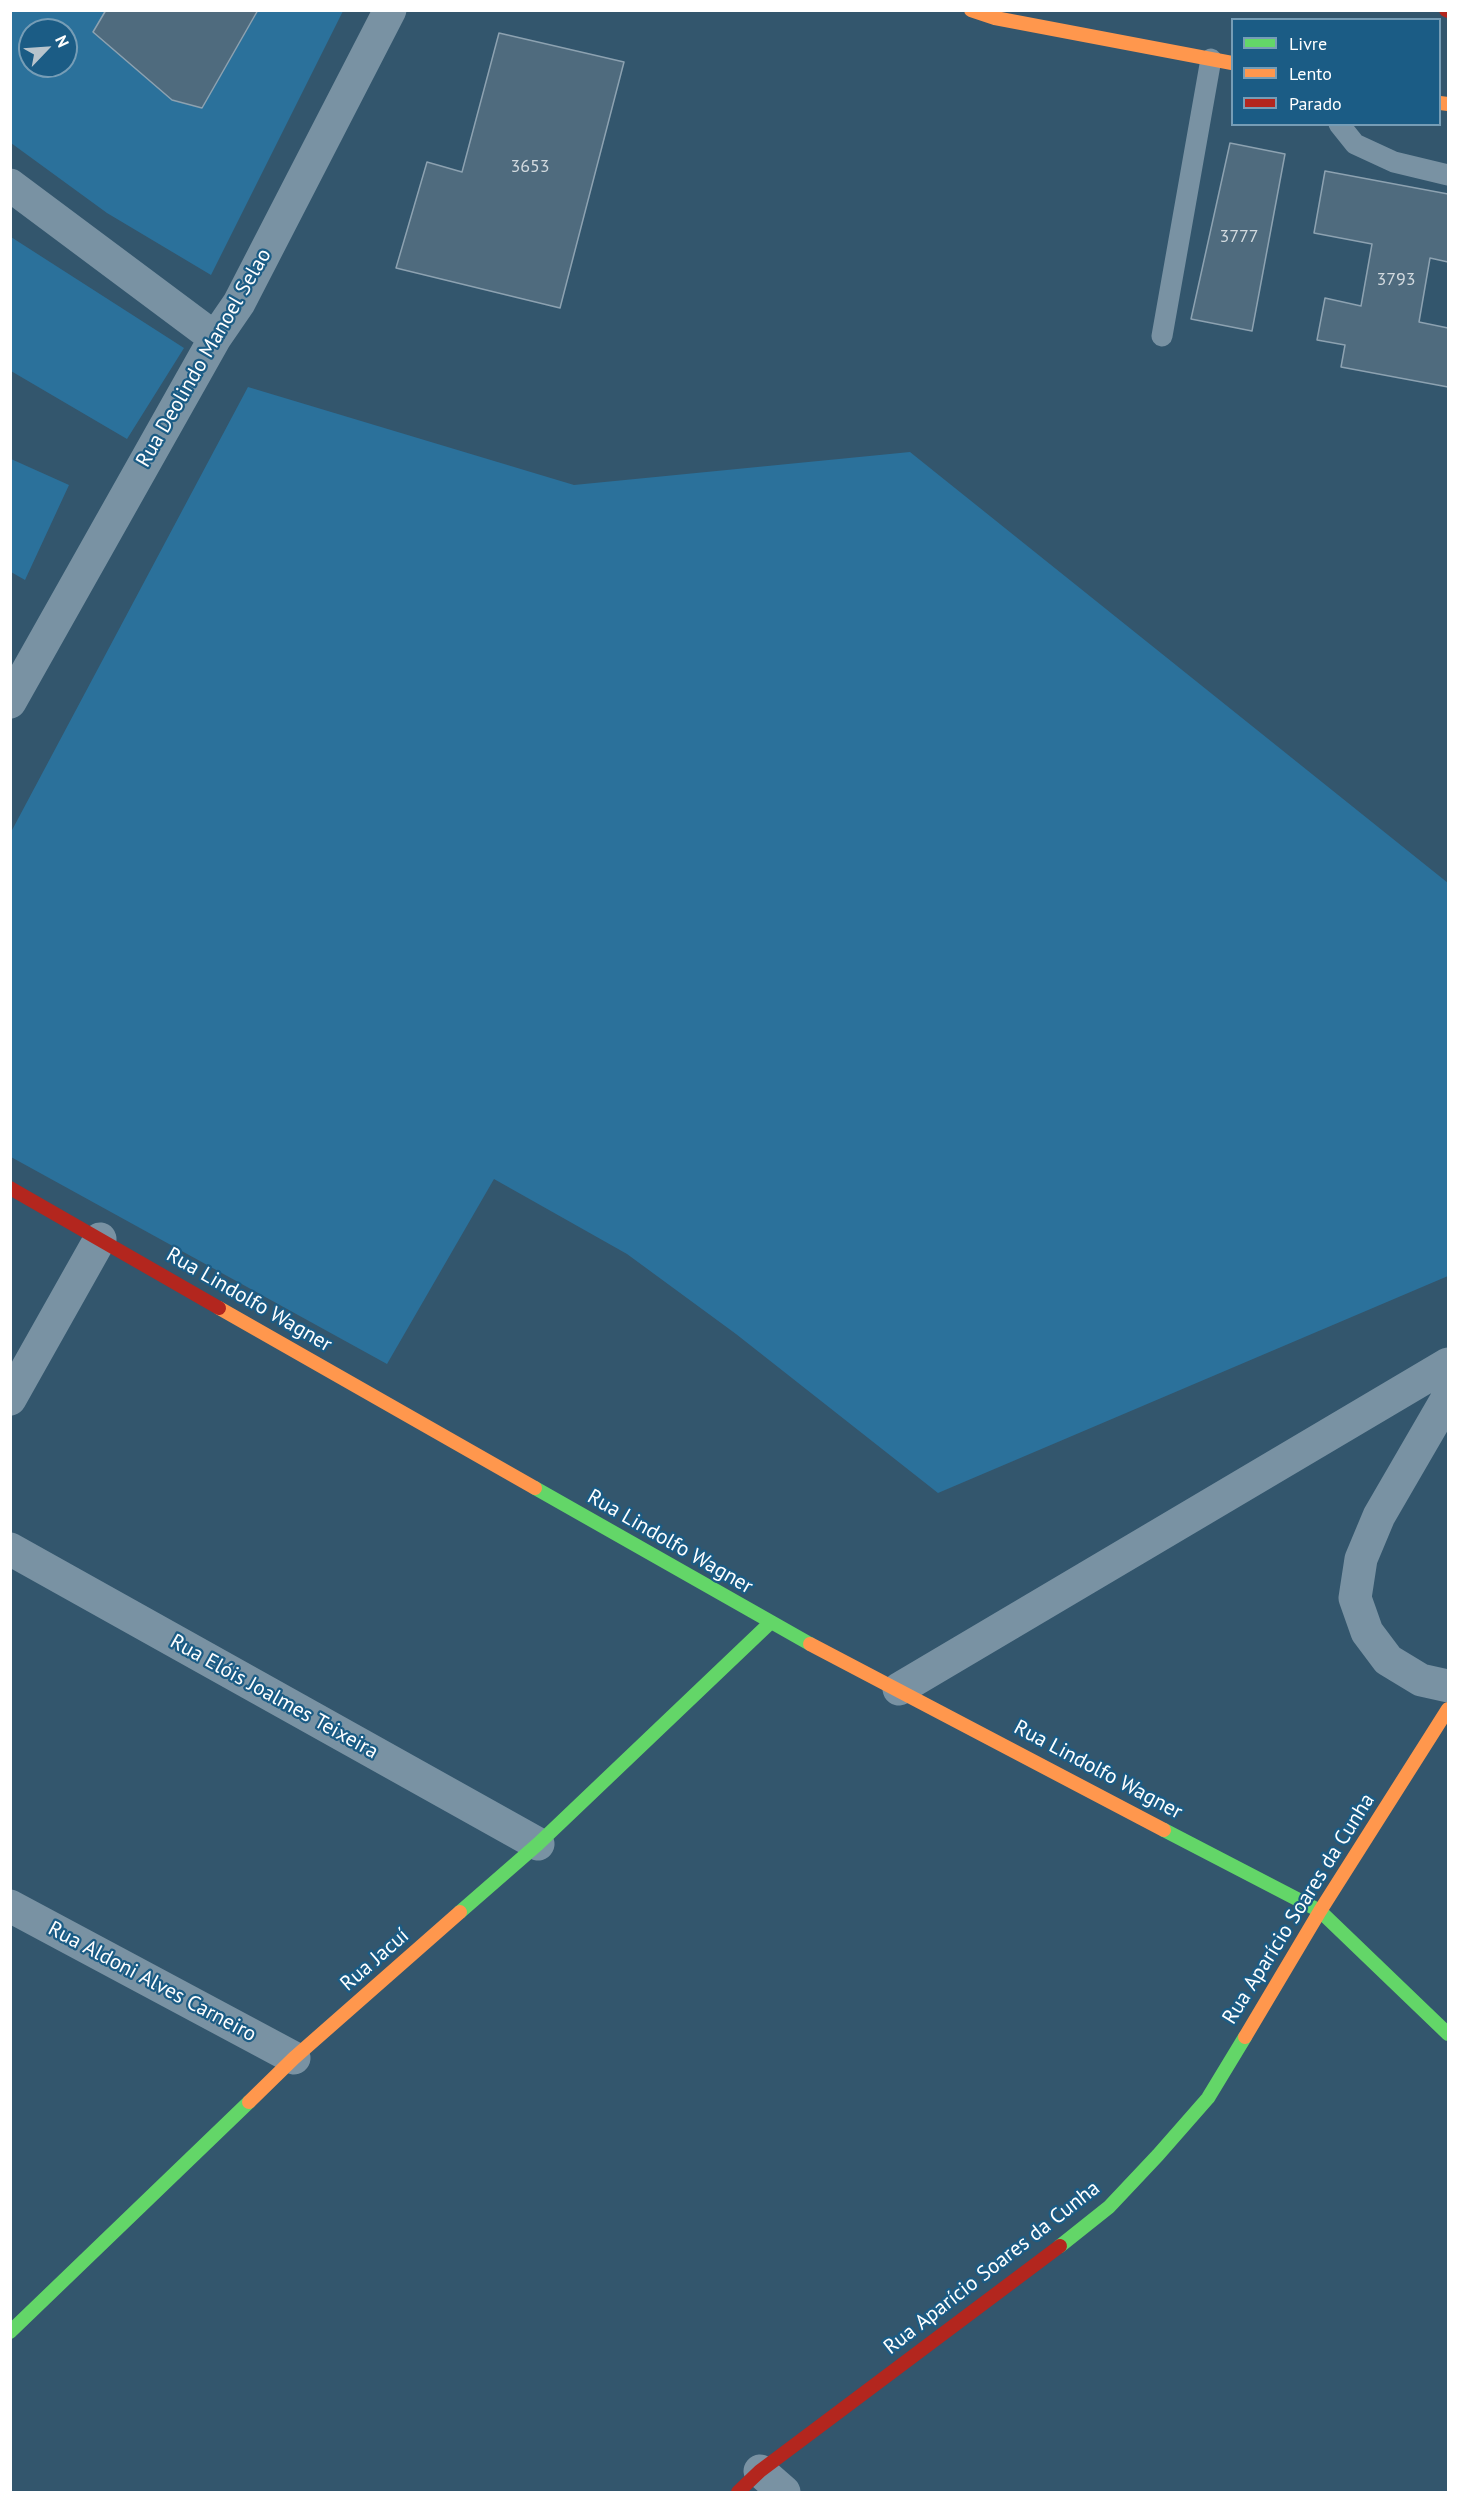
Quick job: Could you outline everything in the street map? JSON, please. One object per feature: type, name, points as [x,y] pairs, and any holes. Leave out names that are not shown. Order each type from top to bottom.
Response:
[{"type":"street","name":"Rua Deolindo Manoel Selao","points":[[10,702],[215,338],[239,303],[390,10]]},
{"type":"street","points":[[971,10],[995,18],[1231,63]]},
{"type":"street","points":[[10,185],[215,338]]},
{"type":"street","name":"Rua Lindolfo Wagner","points":[[10,1188],[770,1623],[1320,1911],[1449,2034]]},
{"type":"street","points":[[10,1399],[100,1239]]},
{"type":"street","points":[[899,1689],[1449,1364]]},
{"type":"street","points":[[1449,1397],[1379,1516],[1361,1559],[1355,1598],[1367,1632],[1388,1660],[1421,1680],[1449,1686]]},
{"type":"street","name":"Rua Elóis Joalmes Teixeira","points":[[10,1549],[538,1844]]},
{"type":"street","name":"Rua Jacuí","points":[[13,2325],[294,2058],[538,1844],[770,1623]]},
{"type":"street","name":"Rua Aparício Soares da Cunha","points":[[749,2482],[1109,2207],[1208,2098],[1320,1911],[1449,1708]]},
{"type":"street","name":"Rua Aldoni Alves Carneiro","points":[[10,1906],[294,2058]]},
{"type":"street","points":[[749,2482],[784,2493]]},
{"type":"lane","points":[[1161,336],[1211,59]]},
{"type":"lane","points":[[1341,126],[1355,144],[1384,157],[1449,175]]},
{"type":"shaded area","points":[[10,11],[106,11],[93,32],[172,100],[202,108],[258,11],[343,11],[211,275],[107,213],[11,143]]},
{"type":"shaded area","points":[[11,237],[184,348],[127,439],[11,371]]},
{"type":"shaded area","points":[[248,387],[574,485],[910,452],[1448,883],[1448,1276],[938,1493],[736,1334],[627,1254],[494,1179],[387,1364],[11,1157],[11,832]]},
{"type":"shaded area","points":[[11,459],[69,485],[25,580],[11,572]]},
{"type":"building","points":[[106,10],[258,10],[202,108],[172,100],[93,32]]},
{"type":"building","points":[[499,33],[624,62],[560,308],[396,268],[427,162],[462,172]]},
{"type":"building","points":[[1230,143],[1285,154],[1252,331],[1191,319]]},
{"type":"building","points":[[1325,171],[1448,194],[1448,262],[1430,258],[1419,322],[1448,328],[1448,387],[1341,367],[1345,345],[1317,340],[1325,298],[1361,306],[1372,244],[1314,233]]},
{"type":"traffic: fast","points":[[535,1488],[810,1644]]},
{"type":"traffic: fast","points":[[460,1912],[538,1844],[770,1623]]},
{"type":"traffic: fast","points":[[1164,1830],[1320,1911],[1448,2034]]},
{"type":"traffic: fast","points":[[1060,2246],[1109,2207],[1158,2155],[1208,2098],[1245,2037]]},
{"type":"traffic: fast","points":[[10,2332],[249,2102]]},
{"type":"traffic: slow","points":[[971,10],[995,18],[1231,63]]},
{"type":"traffic: slow","points":[[1441,103],[1448,104]]},
{"type":"traffic: slow","points":[[219,1308],[535,1488]]},
{"type":"traffic: slow","points":[[810,1644],[1164,1830]]},
{"type":"traffic: slow","points":[[1245,2037],[1320,1911],[1448,1709]]},
{"type":"traffic: slow","points":[[249,2102],[294,2058],[460,1912]]},
{"type":"traffic: jam","points":[[10,1188],[219,1308]]},
{"type":"traffic: jam","points":[[738,2492],[760,2471],[1060,2246]]}]
